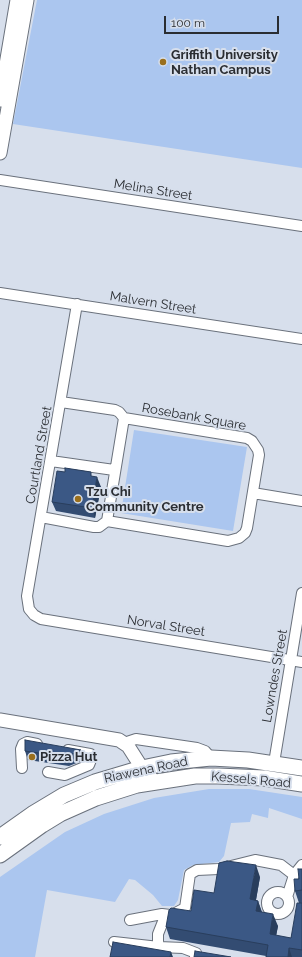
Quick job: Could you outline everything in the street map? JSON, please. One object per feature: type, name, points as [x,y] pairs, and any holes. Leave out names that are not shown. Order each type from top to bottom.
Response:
[{"type":"highway","name":"Kessels Road","points":[[211,758],[248,760],[302,768]]},
{"type":"highway","name":"Riawena Road","points":[[0,837],[34,813],[64,795],[95,782],[142,768],[171,762],[211,758]]},
{"type":"highway","name":"Kessels Road","points":[[154,781],[195,776],[226,776],[264,778],[302,784]]},
{"type":"highway","name":"Riawena Road","points":[[0,855],[42,825],[66,812],[114,792],[154,781]]},
{"type":"main road","points":[[0,100],[17,0]]},
{"type":"main road","points":[[0,153],[27,0]]},
{"type":"main road","name":"Kessels Road","points":[[0,720],[111,738],[124,743]]},
{"type":"main road","points":[[124,743],[132,751],[142,768],[154,781]]},
{"type":"street","name":"Melina Street","points":[[0,180],[302,226]]},
{"type":"street","name":"Malvern Street","points":[[0,293],[302,339]]},
{"type":"street","name":"Courtland Street","points":[[29,609],[27,596],[52,461],[77,304]]},
{"type":"street","name":"Rosebank Square","points":[[61,402],[115,410],[124,418],[247,438],[252,441],[258,450],[259,456],[247,528],[239,538],[233,541],[106,521]]},
{"type":"street","name":"Rosebank Square","points":[[41,517],[94,527],[99,527],[106,521],[124,418]]},
{"type":"street","points":[[52,461],[114,470]]},
{"type":"street","points":[[253,493],[302,501]]},
{"type":"street","name":"Lowndes Street","points":[[274,763],[302,593]]},
{"type":"street","name":"Norval Street","points":[[29,609],[34,615],[41,619],[302,662]]},
{"type":"street","name":"Kessels Road","points":[[124,743],[136,738],[197,748],[205,751],[211,758]]},
{"type":"street","points":[[22,768],[22,749],[23,744],[27,742],[90,754],[91,760],[89,765],[66,775],[48,772]]},
{"type":"street","points":[[158,947],[158,934],[164,919],[185,908],[190,874],[197,870],[220,869],[255,860],[281,865],[294,875]]},
{"type":"street","points":[[287,897],[294,875],[302,865]]},
{"type":"street","points":[[130,920],[162,914],[170,915]]},
{"type":"street","points":[[114,942],[183,948],[196,953],[197,957]]},
{"type":"shaded area","name":"Griffith University Nathan Campus","points":[[37,0],[302,0],[302,168],[13,124]]},
{"type":"shaded area","points":[[134,430],[247,447],[233,531],[121,513]]},
{"type":"shaded area","points":[[209,789],[249,789],[302,797],[302,819],[269,808],[268,818],[252,814],[250,822],[231,823],[224,856],[219,862],[193,865],[184,870],[178,900],[174,906],[162,906],[153,895],[135,880],[129,879],[115,902],[47,890],[35,957],[0,957],[0,877],[65,832],[104,814],[154,798]]},
{"type":"building","name":"Tzu Chi Community Centre","points":[[65,468],[91,472],[91,476],[97,477],[92,508],[52,502],[57,471],[65,472]]},
{"type":"building","points":[[25,740],[81,750],[66,757],[25,751]]},
{"type":"building","points":[[227,861],[256,865],[250,899],[258,901],[256,911],[273,914],[270,934],[291,938],[297,903],[302,903],[302,950],[289,948],[288,957],[266,957],[268,945],[166,927],[169,910],[171,908],[191,911],[194,890],[214,893],[219,863]]},
{"type":"building","points":[[298,869],[302,869],[302,890],[295,891],[294,879],[299,879]]},
{"type":"building","points":[[113,942],[171,952],[170,957],[110,957]]},
{"type":"building","points":[[195,951],[231,957],[194,957]]},
{"type":"place","name":"Griffith University Nathan Campus","points":[[163,62]]},
{"type":"place","name":"Tzu Chi Community Centre","points":[[78,499]]},
{"type":"place","name":"Pizza Hut","points":[[32,757]]}]
